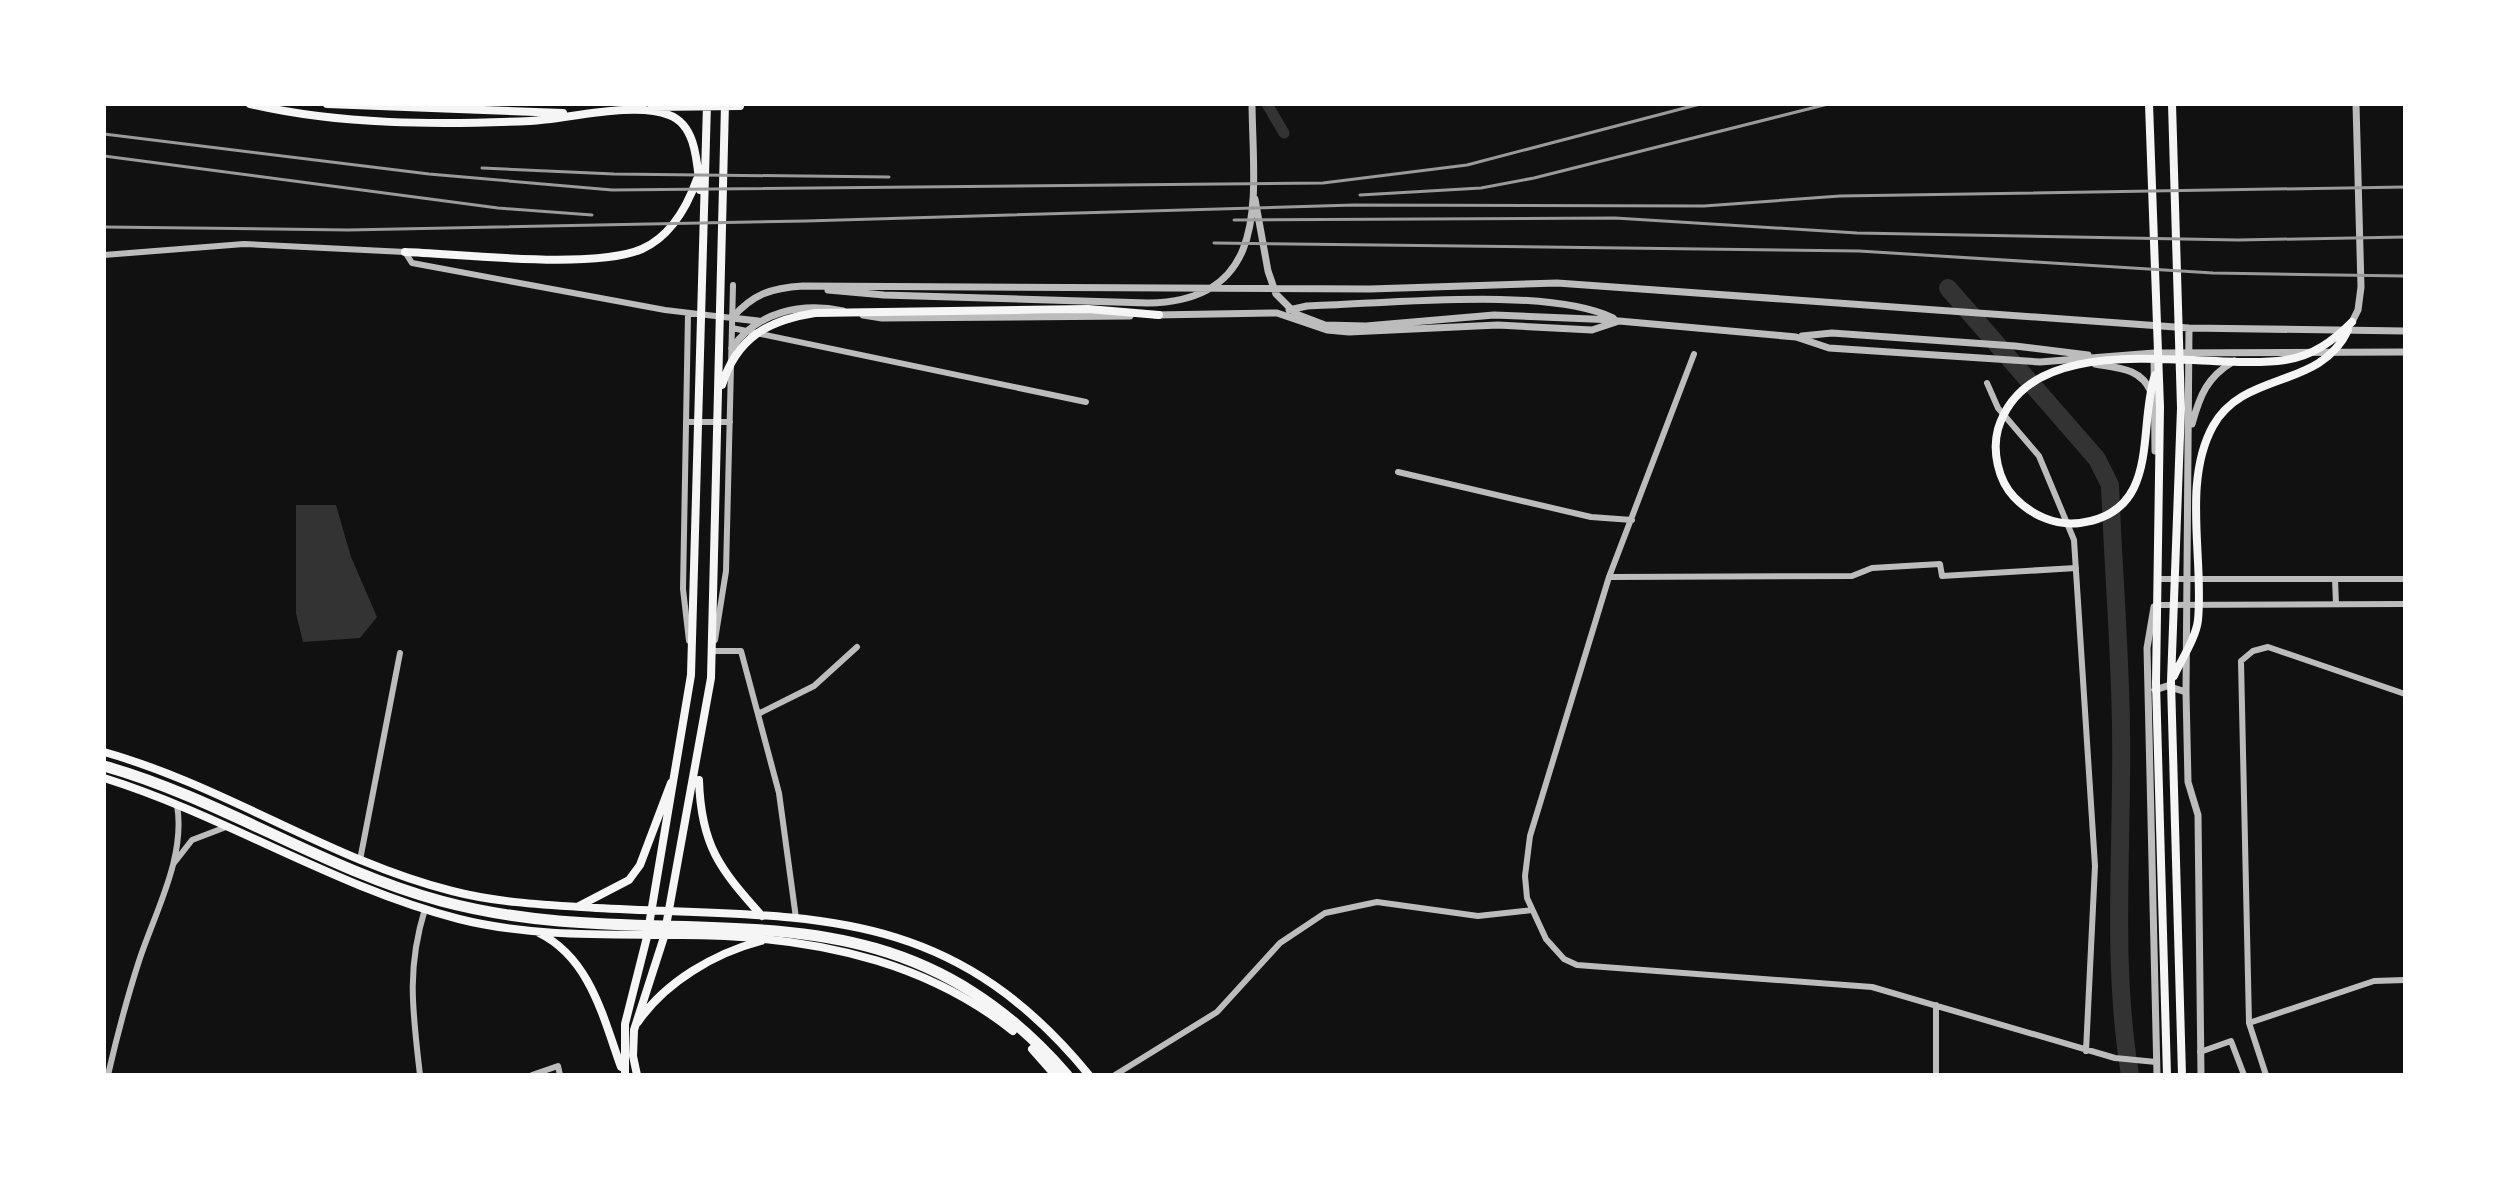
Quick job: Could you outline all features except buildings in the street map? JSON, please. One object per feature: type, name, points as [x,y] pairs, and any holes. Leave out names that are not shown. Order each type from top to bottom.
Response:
[{"type":"highway","points":[[104,766],[175,791],[367,877],[466,907],[557,920],[775,929],[874,947],[970,988],[1020,1025],[1067,1075]]},
{"type":"main road","points":[[250,104],[306,114],[420,121],[527,121],[658,112],[683,124],[691,137],[704,219]]},
{"type":"main road","points":[[327,104],[540,114],[740,105]]},
{"type":"main road","points":[[625,1075],[625,1024],[652,911],[678,762],[692,654],[707,104]]},
{"type":"main road","points":[[637,1075],[633,1056],[634,1030],[664,937],[698,764],[712,652],[725,104]]},
{"type":"main road","points":[[2149,104],[2160,407],[2156,683],[2167,1075]]},
{"type":"main road","points":[[2172,104],[2181,408],[2171,682],[2182,1075]]},
{"type":"main road","points":[[405,252],[576,259],[622,256],[643,249],[671,227],[686,207],[699,174]]},
{"type":"main road","points":[[719,408],[726,373],[746,340],[765,325],[786,317],[815,313],[1088,309],[1159,315]]},
{"type":"main road","points":[[2157,369],[2140,477],[2124,500],[2103,515],[2079,523],[2064,523],[2039,516],[2011,493],[1999,467],[1997,432],[2009,406],[2036,379],[2063,368],[2128,359],[2283,361],[2316,350],[2337,337],[2352,322]]},
{"type":"main road","points":[[2171,682],[2198,624],[2199,489],[2202,450],[2213,427],[2223,410],[2239,399],[2270,382],[2314,368],[2330,357],[2352,322]]},
{"type":"main road","points":[[104,752],[182,781],[360,860],[475,897],[578,907],[785,917],[845,923],[886,932],[962,965],[997,986],[1045,1025],[1089,1075]]},
{"type":"main road","points":[[578,907],[629,880],[640,865],[678,762]]},
{"type":"main road","points":[[698,764],[700,807],[711,853],[722,871],[762,916]]},
{"type":"main road","points":[[104,778],[177,805],[344,880],[425,909],[478,923],[535,931],[784,940],[868,957],[948,988],[1014,1031],[1055,1075]]},
{"type":"main road","points":[[784,940],[777,932],[778,925],[785,917]]},
{"type":"main road","points":[[535,931],[557,942],[584,973],[625,1075]]},
{"type":"main road","points":[[634,1030],[648,1007],[682,978],[716,958],[771,939]]},
{"type":"street","points":[[1252,104],[1253,193],[1268,271],[1276,294],[1296,314],[1325,325],[1366,326],[1461,316],[1569,316],[1796,337],[1841,334],[2015,346],[2128,359]]},
{"type":"street","points":[[2352,322],[2358,310],[2361,287],[2356,104]]},
{"type":"street","points":[[803,286],[884,295],[1174,302],[1201,295],[1234,271],[1245,240],[1253,193]]},
{"type":"street","points":[[104,255],[244,244],[405,252],[412,263],[688,314],[759,321]]},
{"type":"street","points":[[732,318],[748,300],[763,292],[803,286],[1370,289],[1571,283],[2029,319],[2189,328],[2405,331]]},
{"type":"street","points":[[733,285],[726,571],[712,652],[741,651],[779,793],[796,918]]},
{"type":"street","points":[[1209,287],[1198,293],[1196,300],[1199,309],[1209,314]]},
{"type":"street","points":[[732,348],[744,330],[759,321],[781,312],[819,308],[882,318],[1159,315],[1277,313],[1307,306],[1496,300],[1594,309],[1619,321]]},
{"type":"street","points":[[1277,313],[1327,330],[1349,332],[1498,325],[1592,330],[1619,321]]},
{"type":"street","points":[[688,314],[683,589],[692,654]]},
{"type":"street","points":[[2153,325],[2155,605],[2147,648],[2157,1075]]},
{"type":"street","points":[[732,328],[1086,402]]},
{"type":"street","points":[[2189,328],[2186,692],[2188,782],[2198,815],[2201,1075]]},
{"type":"street","points":[[1796,337],[1829,348],[2040,362],[2154,353],[2405,352]]},
{"type":"street","points":[[2189,434],[2201,392],[2211,378],[2249,353]]},
{"type":"street","points":[[1694,354],[1609,577],[1530,836],[1525,876],[1532,910],[1552,946],[1577,965],[1840,982],[1936,1005],[2086,1051],[2115,1058],[2156,1062]]},
{"type":"street","points":[[2069,360],[2136,373],[2150,390],[2156,417]]},
{"type":"street","points":[[1987,383],[1998,408],[2039,456],[2074,540],[2095,866],[2086,1051]]},
{"type":"street","points":[[686,422],[730,422]]},
{"type":"street","points":[[1398,472],[1591,517],[1632,520]]},
{"type":"street","points":[[1609,577],[1852,576],[1872,568],[1940,564],[1942,576],[2076,568]]},
{"type":"street","points":[[2155,579],[2405,579]]},
{"type":"street","points":[[2335,579],[2336,604]]},
{"type":"street","points":[[2155,605],[2405,604]]},
{"type":"street","points":[[760,713],[814,686],[857,647]]},
{"type":"street","points":[[2266,1075],[2249,1023],[2241,661],[2253,651],[2268,647],[2405,694]]},
{"type":"street","points":[[360,860],[400,653]]},
{"type":"street","points":[[2148,700],[2153,692],[2167,686],[2186,692]]},
{"type":"street","points":[[108,1075],[135,975],[173,866],[179,831],[177,805]]},
{"type":"street","points":[[173,866],[192,840],[226,827]]},
{"type":"street","points":[[1115,1075],[1217,1012],[1280,943],[1325,913],[1377,902],[1478,916],[1532,910]]},
{"type":"street","points":[[420,1075],[411,993],[413,948],[425,909]]},
{"type":"street","points":[[2249,1023],[2374,981],[2405,980]]},
{"type":"street","points":[[1936,1005],[1936,1075]]},
{"type":"street","points":[[2200,1052],[2231,1041],[2244,1075]]},
{"type":"street","points":[[532,1075],[558,1066],[560,1075]]},
{"type":"shaded area","points":[[296,505],[336,505],[351,557],[377,617],[360,638],[303,642],[296,613]]},
{"type":"waterway","points":[[1267,104],[1284,133]]},
{"type":"waterway","points":[[1948,288],[2097,459],[2110,485],[2121,728],[2119,945],[2130,1075]]},
{"type":"railway","points":[[104,134],[429,174],[612,190],[1323,183],[1467,165],[1700,104]]},
{"type":"railway","points":[[1360,195],[1481,188],[1534,178],[1828,104]]},
{"type":"railway","points":[[104,156],[498,208],[592,215]]},
{"type":"railway","points":[[482,168],[614,174],[889,177]]},
{"type":"railway","points":[[104,227],[348,230],[1354,205],[1704,206],[1840,196],[2405,187]]},
{"type":"railway","points":[[1234,220],[1615,218],[1857,233],[2238,240],[2405,237]]},
{"type":"railway","points":[[1214,243],[1859,251],[2213,273],[2405,276]]}]
